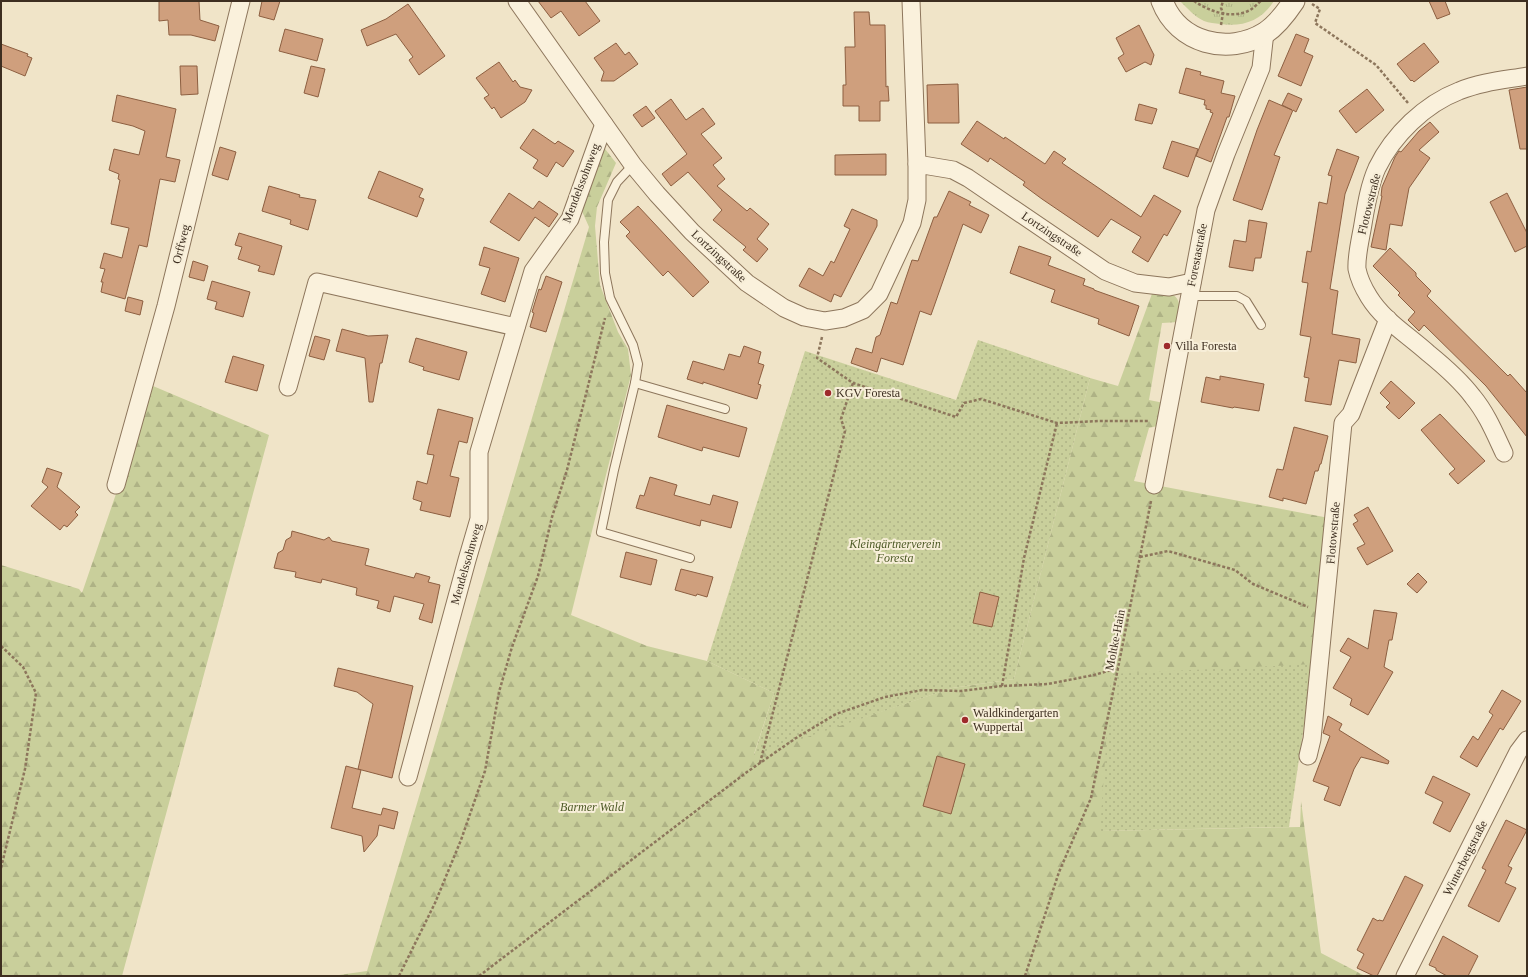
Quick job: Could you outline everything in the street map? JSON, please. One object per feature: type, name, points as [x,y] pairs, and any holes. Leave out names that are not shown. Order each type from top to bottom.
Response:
[{"type":"street","name":"Orffweg","points":[[116,485],[166,306],[241,1]]},
{"type":"street","name":"Lortzingstraße","points":[[517,1],[633,165],[692,232],[747,283],[784,308],[804,317],[825,321],[844,318],[863,310],[878,294],[912,223],[917,200],[917,164],[911,1]]},
{"type":"street","points":[[1162,1],[1174,22],[1190,35],[1206,42],[1225,45],[1240,44],[1265,32],[1278,22],[1294,1]]},
{"type":"street","name":"Forestastraße","points":[[1154,485],[1206,210],[1226,154],[1261,68],[1265,32]]},
{"type":"street","name":"Flotowstraße","points":[[1504,453],[1492,426],[1473,398],[1448,371],[1388,319],[1370,298],[1363,287],[1357,269],[1366,207],[1377,168],[1399,135],[1419,116],[1436,103],[1458,91],[1483,83],[1527,76]]},
{"type":"street","name":"Mendelssohnweg","points":[[408,777],[467,560],[480,519],[479,452],[516,327],[533,272],[570,219],[604,124]]},
{"type":"street","name":"Lortzingstraße","points":[[917,164],[953,170],[968,178],[1105,271],[1134,283],[1190,289]]},
{"type":"street","points":[[288,387],[317,282],[516,327]]},
{"type":"street","name":"Flotowstraße","points":[[1308,756],[1312,739],[1324,628],[1343,423],[1351,414],[1388,319]]},
{"type":"street","name":"Winterbergstraße","points":[[1405,976],[1524,750]]},
{"type":"lane","points":[[633,165],[617,182],[608,200],[604,242],[605,273],[610,298],[633,345],[638,364],[601,532],[690,558]]},
{"type":"lane","points":[[1190,289],[1237,296],[1246,301],[1261,325]]},
{"type":"lane","points":[[635,383],[725,410]]},
{"type":"path","points":[[1194,1],[1210,11],[1236,14],[1250,11],[1261,1]]},
{"type":"path","points":[[1220,28],[1223,13],[1221,8],[1223,1]]},
{"type":"path","points":[[1320,10],[1315,23],[1376,65],[1411,107]]},
{"type":"path","points":[[400,976],[435,903],[455,854],[484,771],[499,692],[512,647],[538,576],[552,517],[567,470],[610,298]]},
{"type":"path","points":[[821,342],[817,358],[853,382],[956,417],[964,403],[981,399],[1057,423],[1151,421]]},
{"type":"path","points":[[760,764],[845,431],[841,419],[853,382]]},
{"type":"path","points":[[1002,686],[1024,558],[1057,423]]},
{"type":"path","name":"Moltke-Hain","points":[[1025,976],[1059,872],[1091,798],[1154,485]]},
{"type":"path","points":[[1140,558],[1168,551],[1234,570],[1253,584],[1306,606],[1324,628]]},
{"type":"path","points":[[1,646],[23,667],[36,693],[26,769],[1,868]]},
{"type":"path","points":[[479,976],[760,764],[796,738],[836,714],[885,697],[922,690],[961,691],[1002,686],[1048,684],[1094,675],[1118,668]]},
{"type":"green space","points":[[1180,1],[1274,1],[1269,8],[1257,18],[1244,23],[1228,25],[1204,21],[1194,15]]},
{"type":"green space","name":"Barmer Wald","points":[[602,145],[616,163],[597,207],[595,226],[600,285],[618,332],[628,349],[631,375],[571,615],[647,646],[707,661],[774,693],[754,754],[952,688],[1014,679],[1090,378],[1118,386],[1153,291],[1173,295],[1179,302],[1179,322],[1162,323],[1149,400],[1164,403],[1161,425],[1149,428],[1134,481],[1329,518],[1313,664],[1100,831],[1300,827],[1301,801],[1321,953],[1365,976],[332,976],[367,971],[589,227],[581,209]]},
{"type":"green space","name":"Kleingärtnerverein Foresta","points":[[978,340],[1090,378],[1014,679],[952,688],[754,755],[774,693],[707,661],[805,351],[956,400]]},
{"type":"green space","points":[[153,386],[269,435],[122,976],[1,976],[1,565],[79,589],[82,593]]},
{"type":"green space","points":[[1313,664],[1289,827],[1100,831],[1111,674]]},
{"type":"building","points":[[159,1],[199,1],[200,20],[219,26],[215,41],[191,35],[169,35],[168,20],[159,21]]},
{"type":"building","points":[[262,1],[280,1],[274,20],[259,16]]},
{"type":"building","points":[[538,1],[585,1],[600,21],[579,36],[561,11],[551,18]]},
{"type":"building","points":[[1429,1],[1445,1],[1450,14],[1437,19]]},
{"type":"building","points":[[408,4],[445,56],[419,75],[409,60],[413,57],[396,34],[367,46],[361,30],[386,19]]},
{"type":"building","points":[[854,12],[869,12],[870,25],[885,25],[886,87],[888,86],[889,101],[880,101],[880,121],[859,121],[859,106],[843,106],[843,85],[846,85],[845,47],[855,47]]},
{"type":"building","points":[[1139,25],[1154,55],[1151,65],[1145,62],[1126,72],[1118,58],[1124,54],[1116,38]]},
{"type":"building","points":[[285,29],[323,39],[317,61],[279,51]]},
{"type":"building","points":[[1296,34],[1309,39],[1304,52],[1313,56],[1301,86],[1278,76]]},
{"type":"building","points":[[616,43],[625,55],[629,52],[638,64],[614,81],[601,81],[604,72],[594,58]]},
{"type":"building","points":[[1424,43],[1439,62],[1414,82],[1412,80],[1411,81],[1397,64]]},
{"type":"building","points":[[1,44],[28,54],[27,56],[32,58],[25,76],[1,66]]},
{"type":"building","points":[[499,62],[513,82],[515,80],[520,87],[532,90],[525,102],[501,118],[494,107],[492,109],[484,98],[489,95],[476,78]]},
{"type":"building","points":[[180,66],[197,66],[198,94],[181,95]]},
{"type":"building","points":[[311,66],[325,69],[318,97],[304,93]]},
{"type":"building","points":[[1186,68],[1201,72],[1200,75],[1224,81],[1221,93],[1235,96],[1229,117],[1227,117],[1211,162],[1196,156],[1213,113],[1210,112],[1211,110],[1206,109],[1206,105],[1204,105],[1205,100],[1179,93]]},
{"type":"building","points":[[958,84],[959,123],[928,123],[927,85]]},
{"type":"building","points":[[1527,87],[1527,149],[1520,149],[1509,90]]},
{"type":"building","points":[[1367,89],[1384,110],[1356,133],[1339,111]]},
{"type":"building","points":[[1288,93],[1302,99],[1296,112],[1293,110],[1274,155],[1280,157],[1262,210],[1233,200],[1269,100],[1292,110],[1282,105]]},
{"type":"building","points":[[117,95],[176,109],[166,157],[180,160],[175,182],[160,179],[147,247],[139,245],[125,299],[101,292],[103,282],[101,282],[105,269],[100,268],[104,253],[122,258],[129,228],[111,224],[120,180],[118,179],[119,174],[109,170],[114,149],[139,155],[145,131],[133,126],[112,121]]},
{"type":"building","points":[[671,99],[686,120],[703,108],[715,124],[701,134],[722,158],[713,165],[725,179],[717,186],[747,211],[750,208],[769,224],[757,239],[768,249],[757,262],[743,250],[746,247],[713,220],[722,210],[688,172],[671,186],[662,174],[687,154],[655,111]]},
{"type":"building","points":[[1139,104],[1157,109],[1152,124],[1135,120]]},
{"type":"building","points":[[646,106],[655,118],[642,127],[633,115]]},
{"type":"building","points":[[977,121],[1004,139],[1005,137],[1045,164],[1054,151],[1066,159],[1062,163],[1141,217],[1154,195],[1181,211],[1167,236],[1164,234],[1148,262],[1132,252],[1141,237],[1111,219],[1098,237],[1042,199],[1023,185],[1025,182],[990,158],[988,162],[961,144]]},
{"type":"building","points":[[1430,122],[1439,132],[1419,150],[1430,158],[1409,188],[1402,226],[1390,224],[1386,250],[1371,247],[1382,196],[1382,187],[1395,157],[1419,131]]},
{"type":"building","points":[[533,129],[555,144],[558,141],[574,151],[563,167],[556,162],[547,177],[533,168],[538,160],[520,148]]},
{"type":"building","points":[[1172,141],[1198,149],[1188,177],[1163,168]]},
{"type":"building","points":[[220,147],[236,152],[228,180],[212,175]]},
{"type":"building","points":[[1337,149],[1359,157],[1345,194],[1330,289],[1338,291],[1332,334],[1360,339],[1356,363],[1339,360],[1331,405],[1305,401],[1309,378],[1304,377],[1311,337],[1300,335],[1308,283],[1302,282],[1307,251],[1311,252],[1319,202],[1327,204],[1332,176],[1328,175]]},
{"type":"building","points":[[886,154],[886,175],[835,175],[835,155]]},
{"type":"building","points":[[379,171],[423,189],[419,197],[424,199],[417,217],[368,198]]},
{"type":"building","points":[[269,186],[300,195],[299,197],[316,200],[308,230],[290,224],[291,220],[262,211]]},
{"type":"building","points":[[949,191],[971,202],[969,205],[989,215],[981,233],[963,224],[931,315],[920,311],[903,365],[881,358],[877,372],[851,363],[856,348],[872,353],[876,337],[880,335],[891,302],[897,304],[912,260],[918,261],[934,217],[937,217]]},
{"type":"building","points":[[509,193],[533,209],[539,201],[558,214],[549,227],[535,217],[519,241],[490,222]]},
{"type":"building","points":[[1507,193],[1527,233],[1527,246],[1515,252],[1490,202]]},
{"type":"building","points":[[638,206],[709,282],[693,297],[668,271],[663,276],[626,236],[630,232],[620,222]]},
{"type":"building","points":[[852,209],[877,220],[877,226],[841,297],[834,294],[831,302],[799,286],[809,268],[823,276],[831,261],[834,263],[850,229],[844,226]]},
{"type":"building","points":[[1249,220],[1267,223],[1261,258],[1255,258],[1253,271],[1229,267],[1234,240],[1246,242]]},
{"type":"building","points":[[239,233],[282,246],[274,275],[258,271],[260,266],[238,259],[242,247],[235,245]]},
{"type":"building","points":[[1019,246],[1051,257],[1048,265],[1085,279],[1083,285],[1139,306],[1129,336],[1098,324],[1099,319],[1051,302],[1055,290],[1010,273]]},
{"type":"building","points":[[484,247],[519,258],[505,302],[481,294],[490,268],[479,265]]},
{"type":"building","points":[[1390,248],[1416,273],[1416,276],[1431,291],[1427,296],[1508,376],[1510,374],[1527,393],[1527,437],[1486,386],[1424,325],[1419,331],[1408,320],[1415,312],[1398,295],[1400,293],[1373,266]]},
{"type":"building","points":[[193,261],[208,266],[204,281],[189,277]]},
{"type":"building","points":[[546,276],[562,282],[546,332],[530,327],[534,313],[532,312],[539,289],[541,290]]},
{"type":"building","points":[[212,281],[250,292],[243,317],[215,309],[217,302],[207,299]]},
{"type":"building","points":[[128,297],[143,301],[140,315],[125,311]]},
{"type":"building","points":[[342,329],[368,336],[388,335],[382,363],[380,363],[373,402],[369,402],[365,358],[336,351]]},
{"type":"building","points":[[315,336],[330,340],[324,360],[309,356]]},
{"type":"building","points":[[416,338],[467,352],[459,380],[423,370],[424,367],[409,362]]},
{"type":"building","points":[[744,346],[761,352],[758,363],[764,365],[758,384],[761,385],[757,399],[703,382],[703,384],[687,379],[693,361],[724,370],[729,354],[740,357]]},
{"type":"building","points":[[233,356],[264,365],[257,391],[225,382]]},
{"type":"building","points":[[1220,376],[1264,384],[1259,411],[1201,402],[1206,377],[1220,380]]},
{"type":"building","points":[[1391,381],[1415,403],[1399,419],[1386,407],[1390,403],[1380,393]]},
{"type":"building","points":[[667,405],[747,428],[739,457],[703,447],[702,451],[658,437]]},
{"type":"building","points":[[438,409],[473,418],[467,443],[459,441],[450,476],[459,478],[450,517],[420,510],[422,502],[413,499],[417,481],[427,484],[434,455],[427,454]]},
{"type":"building","points":[[1440,414],[1485,461],[1458,484],[1449,474],[1455,469],[1421,430]]},
{"type":"building","points":[[1294,427],[1328,436],[1321,464],[1318,471],[1315,471],[1306,504],[1283,498],[1283,501],[1269,497],[1277,469],[1283,470]]},
{"type":"building","points":[[47,468],[62,473],[57,487],[80,507],[75,512],[78,515],[67,527],[64,525],[60,530],[31,506],[48,487],[42,482]]},
{"type":"building","points":[[650,477],[677,485],[674,495],[710,505],[713,495],[738,502],[731,528],[701,520],[700,526],[636,508],[640,495],[644,496]]},
{"type":"building","points":[[1368,507],[1393,551],[1367,565],[1357,548],[1365,544],[1353,524],[1358,521],[1354,515]]},
{"type":"building","points":[[292,531],[324,540],[329,537],[332,541],[369,549],[365,565],[414,578],[416,573],[430,577],[428,582],[440,585],[432,623],[419,619],[424,604],[394,596],[390,612],[377,608],[379,601],[356,595],[357,588],[322,579],[321,583],[295,577],[296,572],[274,568],[278,553],[283,550],[286,540],[291,537]]},
{"type":"building","points":[[626,552],[657,560],[651,585],[620,577]]},
{"type":"building","points":[[681,569],[713,577],[707,597],[697,594],[696,596],[675,590]]},
{"type":"building","points":[[1418,573],[1427,582],[1417,593],[1407,584]]},
{"type":"building","points":[[980,592],[999,597],[992,627],[973,623]]},
{"type":"building","points":[[1374,610],[1397,613],[1392,640],[1389,640],[1384,667],[1393,672],[1368,715],[1350,705],[1352,699],[1333,688],[1351,657],[1340,651],[1348,638],[1368,649]]},
{"type":"building","points":[[338,668],[413,686],[392,778],[358,769],[373,704],[357,692],[334,686]]},
{"type":"building","points":[[1502,690],[1521,701],[1503,730],[1500,728],[1477,767],[1460,757],[1473,736],[1478,740],[1493,715],[1489,712]]},
{"type":"building","points":[[1328,716],[1342,724],[1339,730],[1389,761],[1388,764],[1361,757],[1354,769],[1340,806],[1324,800],[1329,787],[1313,781],[1330,736],[1323,733]]},
{"type":"building","points":[[937,756],[965,764],[951,814],[923,806]]},
{"type":"building","points":[[346,766],[361,770],[352,808],[381,815],[383,808],[398,812],[394,829],[379,825],[377,836],[364,852],[362,836],[331,828]]},
{"type":"building","points":[[1433,776],[1470,794],[1450,832],[1433,823],[1443,802],[1425,793]]},
{"type":"building","points":[[1506,820],[1527,830],[1508,866],[1512,868],[1505,883],[1516,888],[1499,922],[1468,906],[1486,870],[1482,868]]},
{"type":"building","points":[[1405,876],[1423,885],[1377,976],[1374,976],[1357,968],[1364,954],[1357,950],[1373,918],[1378,921],[1383,921]]},
{"type":"building","points":[[1443,936],[1478,956],[1468,976],[1447,976],[1429,965]]},
{"type":"place","name":"Villa Foresta","points":[[1167,346]]},
{"type":"place","name":"KGV Foresta","points":[[828,393]]},
{"type":"place","name":"Waldkindergarten Wuppertal","points":[[965,720]]}]
